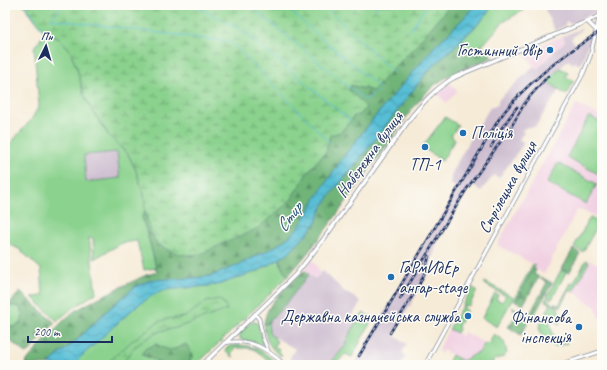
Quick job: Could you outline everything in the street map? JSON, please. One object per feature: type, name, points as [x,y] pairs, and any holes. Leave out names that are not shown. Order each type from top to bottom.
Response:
[{"type":"main road","name":"Набережна вулиця","points":[[202,365],[296,274],[323,240],[412,116],[425,100],[435,91],[447,81],[464,73],[601,16]]},
{"type":"main road","points":[[588,22],[596,30]]},
{"type":"street","name":"Стрілецька вулиця","points":[[425,365],[583,74],[590,57],[596,30],[601,16],[602,5]]},
{"type":"street","points":[[255,314],[259,319],[263,338],[269,352]]},
{"type":"street","points":[[224,343],[248,342],[258,345],[285,365]]},
{"type":"street","points":[[559,365],[602,351]]},
{"type":"shaded area","points":[[543,5],[598,5],[594,13],[570,24],[567,21],[565,26],[555,31]]},
{"type":"shaded area","points":[[582,28],[571,39],[576,44],[592,31],[593,33],[590,45],[587,46],[580,65],[574,62],[573,64],[568,60],[547,81],[559,90],[535,127],[527,127],[522,130],[524,133],[519,139],[524,143],[499,178],[494,175],[481,191],[472,185],[442,234],[437,244],[426,278],[393,335],[407,344],[402,353],[406,356],[401,365],[354,365],[454,196],[453,195],[457,188],[450,184],[454,168],[491,106],[496,106],[499,99],[534,66],[537,70],[565,41],[563,36]]},
{"type":"shaded area","points":[[563,36],[565,41],[537,70],[523,52]]},
{"type":"shaded area","points":[[450,83],[457,91],[446,103],[437,93]]},
{"type":"shaded area","points":[[576,104],[602,117],[602,123],[590,116],[567,157],[602,176],[602,206],[596,217],[584,211],[577,210],[544,274],[533,268],[535,265],[497,245]]},
{"type":"shaded area","points":[[117,152],[120,178],[86,182],[83,155]]},
{"type":"shaded area","points":[[312,259],[321,273],[315,279],[306,271],[305,273],[303,271]]},
{"type":"shaded area","points":[[590,260],[602,266],[602,317],[599,318],[596,307],[580,298],[581,296],[573,292]]},
{"type":"shaded area","points":[[323,271],[344,291],[361,302],[352,316],[349,316],[357,321],[345,342],[347,344],[329,365],[292,365],[290,362],[292,360],[289,359],[295,349],[270,335],[268,323],[285,305],[309,274],[315,279]]},
{"type":"shaded area","points":[[449,329],[462,336],[464,332],[485,343],[478,355],[476,354],[463,361],[443,350],[441,354],[439,352],[439,348]]},
{"type":"green space","points":[[24,5],[450,5],[417,44],[372,91],[351,85],[349,90],[366,107],[361,114],[354,116],[341,132],[330,135],[326,151],[307,173],[291,200],[258,228],[200,254],[184,255],[172,252],[157,244],[153,237],[145,212],[144,194],[135,168],[128,154],[109,136],[90,107],[84,95],[70,50],[58,37],[43,30]]},
{"type":"green space","points":[[450,5],[475,5],[435,46],[374,118],[345,155],[319,193],[302,223],[290,236],[273,248],[211,276],[150,280],[135,287],[110,308],[49,365],[24,365],[60,324],[73,312],[146,275],[157,272],[142,217],[145,212],[153,237],[291,199],[307,173],[326,151],[330,135],[341,132],[354,116],[361,114],[366,107],[349,90],[351,85],[372,91],[417,44]]},
{"type":"green space","points":[[492,5],[532,5],[503,22],[482,46],[468,49],[464,47],[462,39],[483,19]]},
{"type":"green space","points":[[43,30],[58,37],[70,49],[84,95],[90,107],[109,136],[128,154],[135,168],[144,194],[145,212],[142,217],[156,268],[144,270],[137,241],[122,243],[94,259],[93,238],[89,238],[96,293],[70,310],[57,321],[32,297],[43,296],[41,269],[19,249],[5,242],[5,206],[9,205],[7,179],[5,179],[5,147],[8,146],[31,120],[39,106],[34,47],[44,35]],"holes":[[[117,152],[120,178],[86,182],[84,155]]]},
{"type":"green space","points":[[462,39],[464,46],[468,49],[482,46],[493,57],[449,76],[429,90],[409,114],[326,229],[288,276],[282,268],[280,259],[288,254],[316,223],[321,210],[330,195],[356,164],[427,72]]},
{"type":"green space","points":[[560,68],[568,72],[566,77],[574,81],[566,95],[547,81]]},
{"type":"green space","points":[[589,116],[602,123],[602,176],[567,157]]},
{"type":"green space","points":[[445,117],[458,125],[451,136],[455,139],[442,161],[422,147]]},
{"type":"green space","points":[[558,163],[597,184],[586,204],[547,183]]},
{"type":"green space","points":[[590,217],[599,223],[583,252],[574,247]]},
{"type":"green space","points":[[573,249],[580,253],[569,273],[562,269]]},
{"type":"green space","points":[[280,259],[282,268],[288,276],[196,365],[73,365],[135,307],[153,295],[164,290],[217,285],[258,271]]},
{"type":"green space","points":[[586,260],[589,262],[573,292],[569,290],[560,307],[553,304],[559,305],[571,283],[573,284]]},
{"type":"green space","points":[[533,264],[535,265],[516,301],[512,300],[497,327],[482,318],[495,293],[498,295],[496,299],[502,302],[506,296],[484,284],[485,282],[515,298]]},
{"type":"green space","points":[[533,268],[536,270],[534,274],[539,277],[523,305],[516,301]]},
{"type":"green space","points":[[561,270],[566,272],[552,299],[547,297]]},
{"type":"green space","points":[[303,271],[306,271],[309,274],[285,305],[268,323],[264,324],[273,301]]},
{"type":"green space","points":[[541,277],[552,283],[533,317],[524,311],[530,314],[547,282],[540,278]]},
{"type":"green space","points":[[473,287],[477,291],[469,306],[465,305],[463,308],[467,310],[458,326],[459,329],[457,333],[449,329]]},
{"type":"green space","points":[[20,292],[55,323],[27,354],[5,335],[5,325],[14,327],[21,323],[23,316],[20,307],[7,306]]},
{"type":"green space","points":[[546,298],[558,308],[560,316],[558,317],[560,323],[558,324],[556,319],[549,322],[555,339],[564,336],[567,343],[554,347],[552,342],[545,345],[539,327],[551,304],[545,301]]},
{"type":"green space","points":[[218,299],[224,303],[227,310],[176,328],[160,331],[135,347],[121,365],[105,365],[133,340],[158,322],[166,319],[185,317],[206,302]]},
{"type":"green space","points":[[5,304],[7,306],[20,307],[23,316],[21,323],[14,327],[5,325]]},
{"type":"green space","points":[[513,307],[531,318],[521,335],[508,327],[518,312],[512,308]]},
{"type":"green space","points":[[364,313],[373,318],[352,357],[345,354],[335,365],[329,365],[347,344],[345,343],[357,321]]},
{"type":"green space","points":[[253,322],[256,322],[259,326],[262,345],[240,339],[240,332]]},
{"type":"green space","points":[[268,323],[270,335],[275,337],[274,339],[277,341],[274,346],[279,349],[278,350],[282,355],[281,356],[273,350],[265,334],[264,324]]},
{"type":"green space","points":[[494,334],[504,341],[507,353],[503,357],[484,365],[455,365],[456,360],[453,365],[447,365],[452,355],[463,361],[476,353],[478,354],[485,343],[491,344],[491,338]]},
{"type":"green space","points":[[156,344],[171,350],[186,344],[193,355],[188,365],[156,365],[157,361],[142,355],[145,349]]},
{"type":"green space","points":[[230,346],[250,346],[260,350],[279,365],[273,365],[255,350],[249,348],[235,348],[231,354],[234,357],[228,354],[225,349]]},
{"type":"water","name":"Стир","points":[[475,5],[492,5],[481,21],[427,72],[356,164],[330,195],[321,210],[316,223],[288,254],[258,271],[217,285],[164,290],[153,295],[135,307],[73,365],[49,365],[110,308],[135,287],[150,280],[211,276],[273,248],[290,236],[302,223],[319,193],[345,155],[374,118],[435,46]]},
{"type":"waterway","points":[[26,5],[43,30]]},
{"type":"waterway","points":[[62,5],[51,19],[231,42],[329,142]]},
{"type":"waterway","points":[[194,5],[241,30],[351,121]]},
{"type":"waterway","points":[[249,5],[365,100],[378,91]]},
{"type":"waterway","points":[[283,5],[380,88]]},
{"type":"waterway","points":[[323,5],[393,72]]},
{"type":"waterway","points":[[375,9],[378,5]]},
{"type":"waterway","points":[[408,33],[427,5]]},
{"type":"railway","points":[[359,356],[499,119],[509,106],[546,70],[602,30]]},
{"type":"railway","points":[[400,299],[466,190],[511,127],[526,101],[548,76]]},
{"type":"railway","points":[[491,147],[501,129],[517,107]]},
{"type":"railway","points":[[390,333],[419,285],[425,272],[429,256]]},
{"type":"place","name":"Гостинний двір","points":[[550,50]]},
{"type":"place","name":"Поліція","points":[[463,133]]},
{"type":"place","name":"ТП-1","points":[[425,147]]},
{"type":"place","name":"ГаРмИдЕр ангар-stage","points":[[391,277]]},
{"type":"place","name":"Державна казначейська служба","points":[[468,316]]},
{"type":"place","name":"Фінансова інспекція","points":[[579,327]]}]
